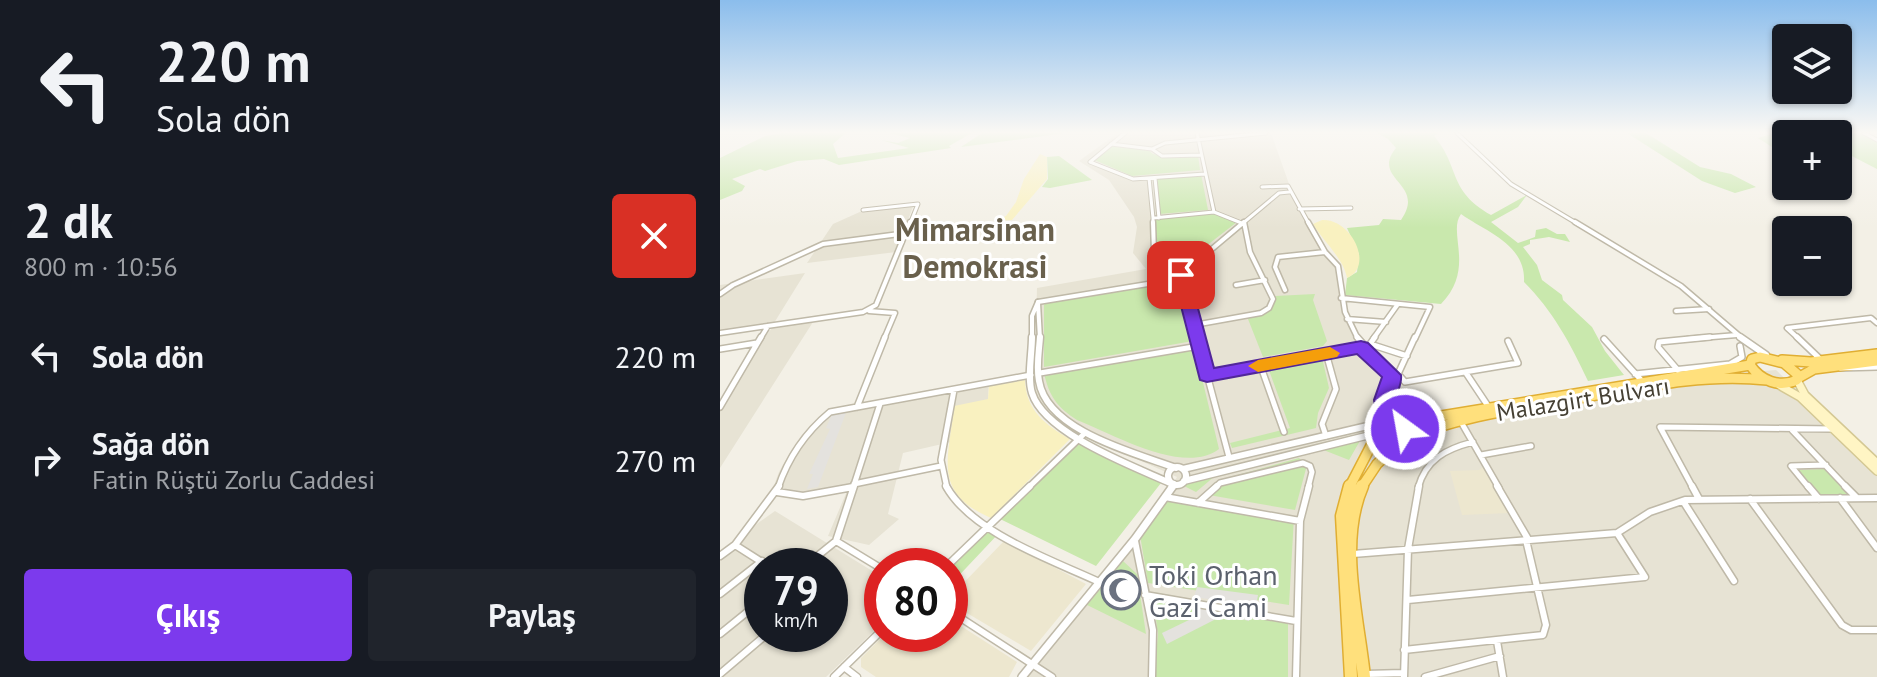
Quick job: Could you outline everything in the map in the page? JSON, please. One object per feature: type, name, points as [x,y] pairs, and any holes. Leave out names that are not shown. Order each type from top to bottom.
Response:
[{"type":"highway","points":[[1774,359],[1822,360],[1877,354]]},
{"type":"highway","name":"Malazgirt Bulvarı","points":[[1377,429],[1393,421],[1438,417],[1638,378],[1739,369],[1760,357],[1774,359]]},
{"type":"highway","points":[[1774,359],[1793,369],[1798,379],[1810,370],[1875,365]]},
{"type":"highway","points":[[1751,363],[1757,374],[1770,381]]},
{"type":"highway","name":"Malazgirt Bulvarı","points":[[1401,441],[1459,420],[1644,387],[1734,376],[1788,384],[1798,379]]},
{"type":"highway","points":[[1360,676],[1353,519],[1360,489],[1368,476],[1401,441],[1405,429],[1393,421]]},
{"type":"highway","points":[[1360,676],[1342,516],[1350,484],[1377,429],[1388,444],[1401,441]]},
{"type":"main road","points":[[1798,379],[1805,395],[1877,463]]},
{"type":"main road","points":[[1770,381],[1800,397],[1877,471]]},
{"type":"street","points":[[1096,165],[1125,177],[1205,174]]},
{"type":"street","points":[[1203,165],[1214,212]]},
{"type":"street","points":[[1490,165],[1511,184],[1666,276],[1711,309],[1737,335],[1751,363]]},
{"type":"street","points":[[1152,178],[1156,218],[1154,253],[1191,265]]},
{"type":"street","points":[[1262,187],[1286,185],[1325,252],[1335,259],[1341,269],[1341,298],[1361,347],[1395,378],[1406,382],[1518,363],[1508,341]]},
{"type":"street","points":[[1038,302],[1166,281],[1181,275],[1279,193],[1289,192]]},
{"type":"street","points":[[863,210],[918,204],[881,301],[863,312]]},
{"type":"street","points":[[1299,209],[1351,208]]},
{"type":"street","points":[[1156,218],[1214,212],[1244,222]]},
{"type":"street","points":[[1194,325],[1266,311],[1273,299],[1250,252],[1244,222]]},
{"type":"street","points":[[720,294],[733,285],[823,244],[907,233]]},
{"type":"street","points":[[1285,290],[1275,267],[1278,257],[1325,252]]},
{"type":"street","points":[[1181,275],[1229,460]]},
{"type":"street","points":[[1236,285],[1265,280]]},
{"type":"street","points":[[1341,298],[1430,307],[1389,388],[1378,415],[1377,429]]},
{"type":"street","points":[[1038,302],[1041,314],[1039,382],[1044,398],[1085,433],[1179,469],[1187,473],[1184,481]]},
{"type":"street","points":[[1038,302],[1032,316],[1031,392],[1041,410],[1077,440],[1172,484],[1377,429]]},
{"type":"street","points":[[1398,304],[1370,345],[1407,356]]},
{"type":"street","points":[[1676,311],[1711,309]]},
{"type":"street","points":[[720,333],[891,310],[895,313],[857,407]]},
{"type":"street","points":[[1822,360],[1787,328],[1871,318],[1877,323]]},
{"type":"street","points":[[1347,319],[1386,322]]},
{"type":"street","points":[[720,407],[768,326]]},
{"type":"street","points":[[1737,335],[1659,342],[1658,347],[1681,373],[1733,363],[1743,355],[1742,343]]},
{"type":"street","points":[[1604,339],[1638,378]]},
{"type":"street","points":[[720,349],[758,343]]},
{"type":"street","points":[[1742,343],[1774,359]]},
{"type":"street","points":[[1040,373],[1199,346]]},
{"type":"street","points":[[1207,376],[1361,347]]},
{"type":"street","points":[[1326,353],[1336,389],[1322,424],[1326,436]]},
{"type":"street","points":[[1261,365],[1284,432]]},
{"type":"street","points":[[1465,372],[1489,408]]},
{"type":"street","points":[[720,556],[735,545],[777,492],[785,466],[815,425],[830,412],[1031,375]]},
{"type":"street","points":[[1389,388],[1394,400],[1404,409],[1423,416],[1438,417]]},
{"type":"street","points":[[954,390],[941,466],[950,494],[987,527],[1099,582]]},
{"type":"street","points":[[1384,400],[1393,421]]},
{"type":"street","points":[[827,548],[836,541],[881,403]]},
{"type":"street","points":[[1404,650],[1537,637],[1544,633],[1546,625],[1527,540],[1459,420]]},
{"type":"street","points":[[1700,500],[1660,427],[1834,429]]},
{"type":"street","points":[[1172,484],[1166,476],[1179,469],[1326,436],[1377,429]]},
{"type":"street","points":[[1791,429],[1857,498]]},
{"type":"street","points":[[965,548],[1085,433]]},
{"type":"street","points":[[1360,676],[1404,675],[1408,549],[1419,483],[1425,468],[1444,452],[1473,442]]},
{"type":"street","points":[[1481,455],[1531,446]]},
{"type":"street","points":[[1198,503],[1220,483],[1303,463],[1310,466],[1312,472],[1300,521],[1296,677]]},
{"type":"street","points":[[1819,499],[1791,466],[1826,465]]},
{"type":"street","points":[[777,492],[803,496],[941,466]]},
{"type":"street","points":[[1022,677],[1135,539],[1172,484]]},
{"type":"street","points":[[1165,497],[1300,521]]},
{"type":"street","points":[[1840,498],[1877,548]]},
{"type":"street","points":[[1353,554],[1617,533],[1650,512],[1683,501],[1877,498]]},
{"type":"street","points":[[1750,499],[1842,625],[1851,630],[1877,630]]},
{"type":"street","points":[[1683,501],[1734,581]]},
{"type":"street","points":[[1408,600],[1645,577],[1617,533]]},
{"type":"street","points":[[1135,539],[1153,630],[1152,677]]},
{"type":"street","points":[[836,541],[864,558]]},
{"type":"street","points":[[735,545],[744,551]]},
{"type":"street","points":[[720,594],[744,578]]},
{"type":"street","points":[[1145,595],[1296,621]]},
{"type":"street","points":[[720,634],[744,615]]},
{"type":"street","points":[[968,623],[1052,677]]},
{"type":"street","points":[[1497,641],[1503,677]]},
{"type":"street","points":[[834,677],[864,648]]},
{"type":"street","points":[[720,674],[746,652]]},
{"type":"street","points":[[1425,677],[1500,656]]},
{"type":"street","points":[[844,667],[857,677]]},
{"type":"shaded area","points":[[1085,165],[1282,165],[1295,201],[1319,244],[1340,267],[1342,303],[1353,333],[1361,348],[1392,377],[1384,407],[1389,431],[1481,412],[1719,375],[1776,370],[1877,467],[1877,677],[1024,677],[1177,477],[1065,427],[1046,411],[1034,389],[1037,288],[1146,269],[1133,253],[1137,227],[1134,217],[1109,180]]},
{"type":"shaded area","points":[[914,204],[896,252],[807,263],[833,224],[862,211]]},
{"type":"shaded area","points":[[805,273],[774,323],[720,332],[720,285]]},
{"type":"shaded area","points":[[813,322],[720,468],[720,402],[746,359],[772,328]]},
{"type":"shaded area","points":[[989,380],[988,399],[951,442],[903,453],[888,514],[899,519],[869,545],[828,536],[847,491],[802,498],[770,496],[792,449],[825,414]]},
{"type":"shaded area","points":[[847,410],[818,487],[807,489],[813,474],[809,474],[830,429],[826,428],[833,412]]},
{"type":"shaded area","points":[[1483,467],[1510,513],[1462,515],[1450,471],[1479,470]]},
{"type":"shaded area","points":[[775,511],[835,548],[744,548],[744,652],[848,652],[848,556],[864,566],[864,640],[826,677],[720,677],[720,550]]},
{"type":"shaded area","points":[[1004,541],[1086,584],[1031,651],[968,614],[968,578]]},
{"type":"shaded area","points":[[1197,587],[1258,595],[1256,606],[1194,597]]},
{"type":"shaded area","points":[[1221,604],[1253,610],[1249,621],[1225,615],[1214,616],[1214,620],[1167,644],[1162,633],[1189,620],[1187,615],[1206,606],[1208,611],[1219,609]]},
{"type":"shaded area","points":[[968,631],[1017,662],[1009,677],[876,677],[861,667],[861,658],[867,652],[968,652]]},
{"type":"green space","points":[[720,165],[786,165],[732,179],[745,186],[742,191],[720,200]]},
{"type":"green space","points":[[1047,165],[1071,165],[1092,180],[1042,187],[1048,179]]},
{"type":"green space","points":[[1105,165],[1199,165],[1200,170],[1132,176]]},
{"type":"green space","points":[[1389,165],[1451,165],[1467,197],[1491,215],[1527,195],[1518,207],[1491,222],[1518,243],[1535,237],[1536,230],[1546,228],[1557,234],[1565,234],[1570,242],[1549,237],[1530,240],[1530,244],[1523,247],[1537,265],[1542,280],[1562,295],[1563,300],[1592,327],[1605,351],[1624,375],[1588,381],[1560,328],[1524,282],[1519,258],[1503,240],[1461,214],[1457,231],[1457,277],[1441,304],[1345,295],[1347,278],[1357,272],[1359,254],[1347,228],[1379,225],[1383,219],[1401,220],[1407,208],[1408,198],[1404,189]]},
{"type":"green space","points":[[1676,165],[1696,165],[1731,174],[1756,187],[1735,193],[1702,181]]},
{"type":"green space","points":[[1201,174],[1208,210],[1159,214],[1156,178]]},
{"type":"green space","points":[[1210,212],[1237,222],[1188,260],[1154,251],[1154,217]]},
{"type":"green space","points":[[1177,280],[1193,341],[1044,367],[1044,305],[1047,301]]},
{"type":"green space","points":[[1315,294],[1313,300],[1327,341],[1323,346],[1263,357],[1246,314],[1268,307],[1275,296]]},
{"type":"green space","points":[[1194,345],[1219,449],[1204,456],[1187,458],[1148,450],[1077,420],[1055,400],[1044,373]]},
{"type":"green space","points":[[1321,353],[1329,388],[1318,413],[1316,428],[1232,448],[1230,443],[1290,428],[1266,362]]},
{"type":"green space","points":[[1354,435],[1361,439],[1349,460],[1321,449],[1215,476],[1196,492],[1180,484],[1208,471]]},
{"type":"green space","points":[[1078,439],[1156,473],[1161,483],[1096,566],[998,518]]},
{"type":"green space","points":[[1299,458],[1307,465],[1295,510],[1203,494],[1223,479]]},
{"type":"green space","points":[[1824,469],[1850,495],[1819,496],[1797,470]]},
{"type":"green space","points":[[1171,497],[1294,517],[1289,605],[1148,583],[1140,535]]},
{"type":"green space","points":[[988,526],[1000,532],[968,566],[967,548]]},
{"type":"green space","points":[[1123,561],[1137,574],[1146,634],[1087,605]]},
{"type":"green space","points":[[1152,592],[1288,616],[1288,677],[1154,677],[1158,634]]},
{"type":"sand","points":[[1033,165],[1047,165],[1047,179],[1012,220],[996,221],[1006,216],[1016,202]]},
{"type":"sand","points":[[1322,220],[1333,221],[1342,227],[1356,244],[1359,264],[1347,278],[1338,257],[1313,224]]},
{"type":"sand","points":[[1025,380],[1029,400],[1038,416],[1070,439],[991,518],[959,497],[951,484],[948,457],[954,406],[988,399],[989,386]]},
{"type":"slow traffic","points":[[1258,366],[1330,353]]},
{"type":"place","name":"Toki Orhan Gazi Cami","points":[[1121,590]]},
{"type":"district","name":"Mimarsinan Demokrasi","points":[[975,248]]},
{"type":"route","points":[[1181,275],[1207,376],[1361,347],[1391,375],[1393,381],[1384,400],[1385,407],[1392,421],[1405,429]]}]
